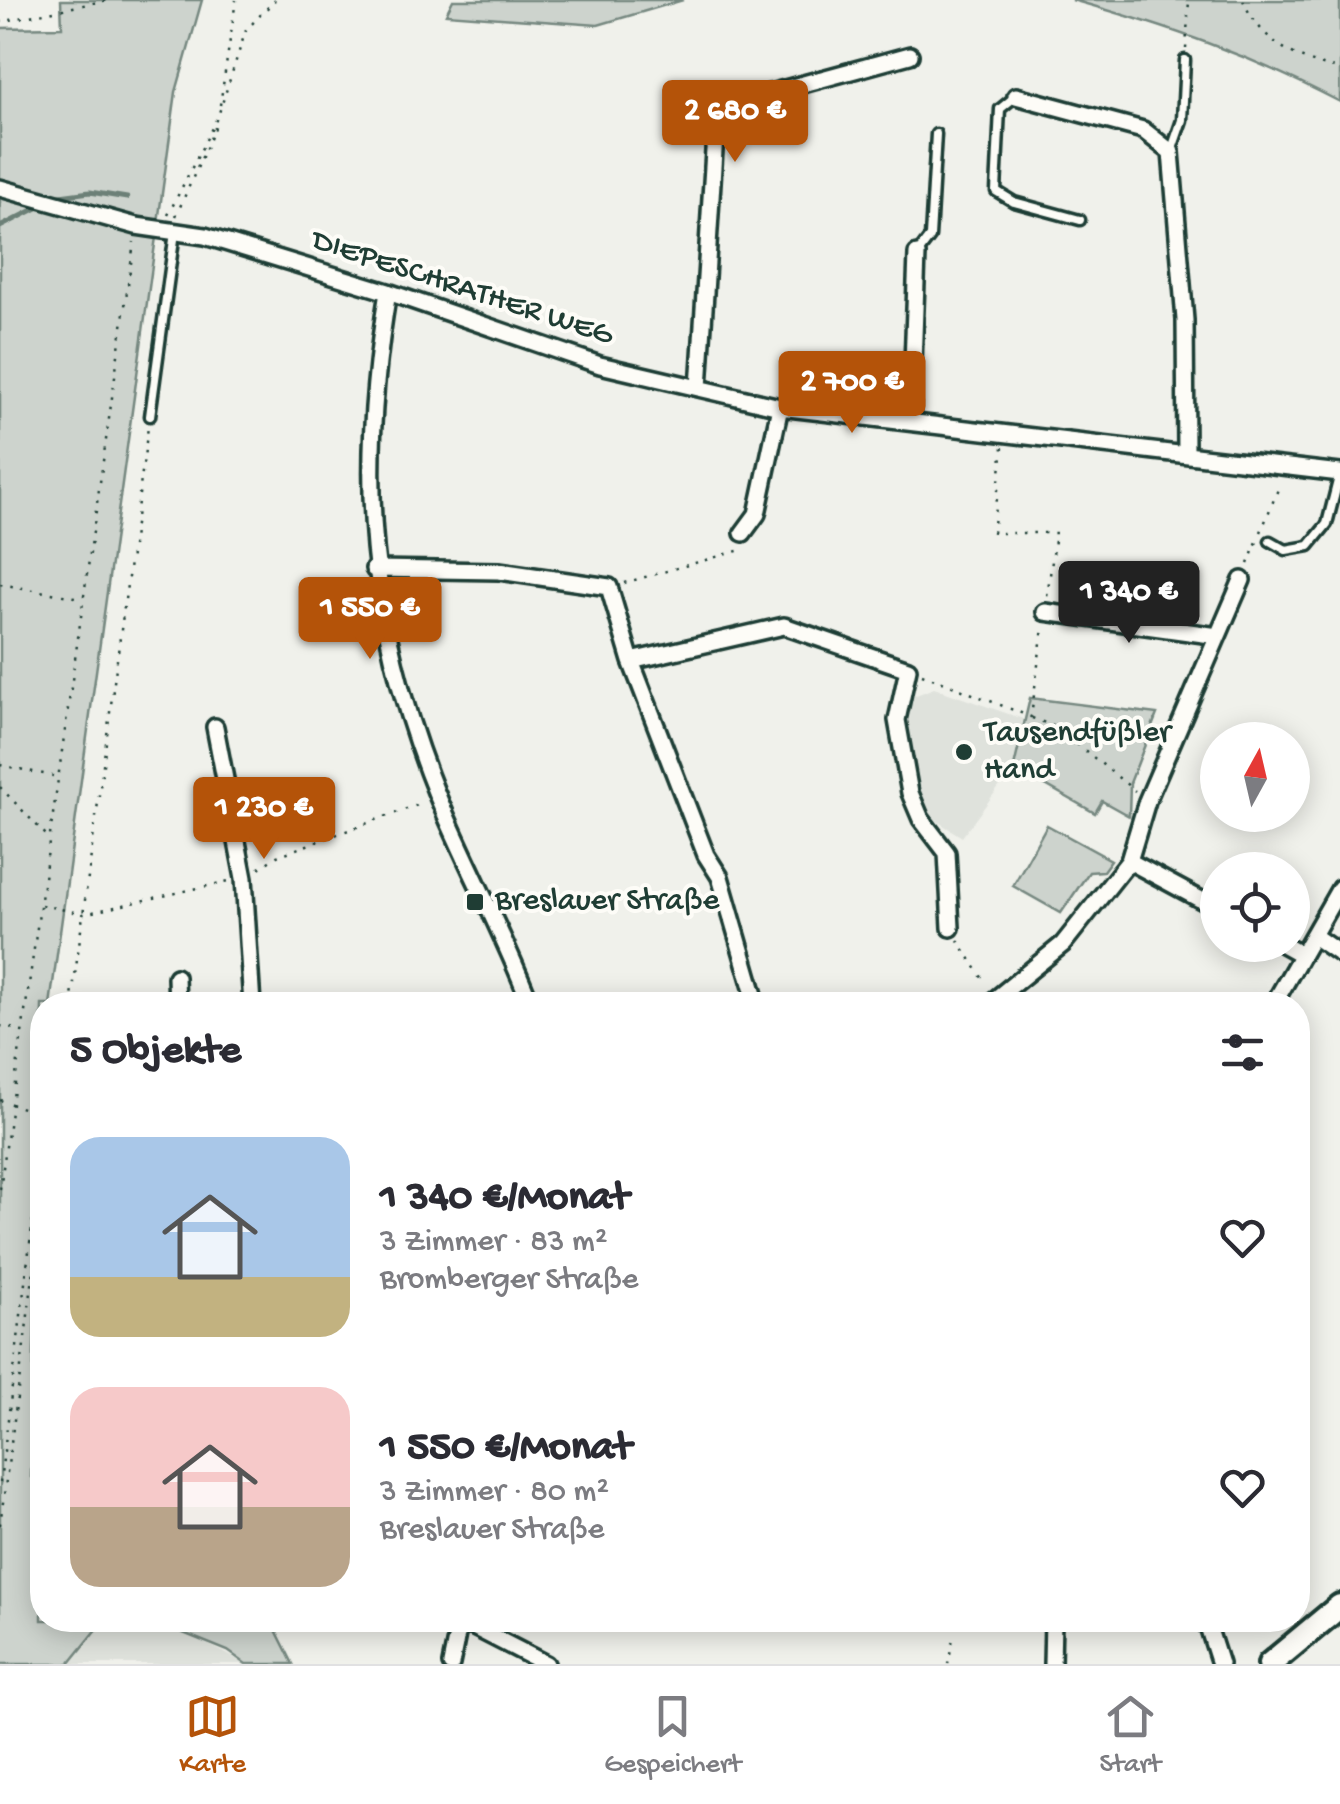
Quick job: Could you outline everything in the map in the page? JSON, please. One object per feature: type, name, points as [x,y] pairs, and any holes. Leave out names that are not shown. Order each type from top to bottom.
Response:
[{"type":"main road","points":[[1310,1631],[1340,1606]]},
{"type":"main road","points":[[1270,1664],[1309,1632]]},
{"type":"street","points":[[699,388],[716,119],[726,104],[910,54]]},
{"type":"street","points":[[1016,96],[1143,130],[1171,152],[1185,320],[1186,452]]},
{"type":"street","name":"DIEPESCHRATHER WEG","points":[[0,188],[136,226],[205,236],[388,292],[600,365],[780,407],[911,419],[1340,472]]},
{"type":"street","points":[[911,419],[917,254]]},
{"type":"street","points":[[388,292],[369,449],[374,569],[399,691],[438,798],[524,992]]},
{"type":"street","points":[[743,534],[758,514],[780,407]]},
{"type":"street","points":[[374,569],[499,571],[609,587],[631,661],[706,855],[720,877],[754,992]]},
{"type":"street","points":[[1003,992],[1063,944],[1129,861],[1147,800],[1242,580]]},
{"type":"street","points":[[1045,612],[1218,636]]},
{"type":"street","points":[[631,661],[784,626],[908,669],[896,720],[910,793],[921,819],[947,853],[951,928]]},
{"type":"street","points":[[215,727],[244,878],[251,992]]},
{"type":"street","points":[[1129,861],[1200,899]]},
{"type":"street","points":[[1310,942],[1340,888]]},
{"type":"street","points":[[1314,936],[1340,954]]},
{"type":"street","points":[[1281,992],[1298,962]]},
{"type":"street","points":[[176,977],[177,992]]},
{"type":"street","points":[[451,1664],[458,1632]]},
{"type":"street","points":[[483,1632],[546,1664]]},
{"type":"street","points":[[1052,1664],[1053,1632]]},
{"type":"street","points":[[1210,1632],[1220,1664]]},
{"type":"lane","points":[[1171,152],[1182,120],[1185,60]]},
{"type":"lane","points":[[1016,96],[1000,109],[996,191],[1014,202],[1080,220]]},
{"type":"lane","points":[[917,254],[930,237],[936,134]]},
{"type":"lane","points":[[150,416],[168,231]]},
{"type":"lane","points":[[1270,541],[1286,550],[1309,546],[1327,524],[1340,472]]},
{"type":"path","points":[[0,22],[108,0]]},
{"type":"path","points":[[168,231],[218,116],[236,0]]},
{"type":"path","points":[[168,231],[218,116],[246,30],[275,0]]},
{"type":"path","points":[[1185,60],[1189,0]]},
{"type":"path","points":[[1242,0],[1253,26],[1277,45],[1340,69]]},
{"type":"path","points":[[0,1189],[55,777],[136,226]]},
{"type":"path","points":[[73,992],[150,416]]},
{"type":"path","points":[[1004,431],[993,533],[1056,534],[1031,717]]},
{"type":"path","points":[[1242,580],[1287,466]]},
{"type":"path","points":[[609,587],[741,550],[743,534]]},
{"type":"path","points":[[0,584],[82,599]]},
{"type":"path","points":[[908,669],[1056,728],[1147,800]]},
{"type":"path","points":[[0,765],[55,777]]},
{"type":"path","points":[[0,787],[48,836]]},
{"type":"path","points":[[951,928],[987,992]]},
{"type":"path","points":[[0,1026],[22,1031]]},
{"type":"path","points":[[0,1100],[30,1110]]},
{"type":"path","points":[[0,1482],[30,1243]]},
{"type":"path","points":[[0,1525],[30,1300]]},
{"type":"path","points":[[948,1664],[954,1633]]},
{"type":"shaded area","points":[[61,0],[202,0],[176,92],[52,992],[30,992],[30,1632],[95,1632],[69,1664],[0,1664],[0,28],[62,27]]},
{"type":"shaded area","points":[[453,0],[683,0],[598,25],[446,14]]},
{"type":"shaded area","points":[[1072,0],[1340,0],[1340,102],[1209,44]]},
{"type":"shaded area","name":"Tausendfüßler Hand","points":[[934,688],[1023,719],[1014,767],[962,837],[923,812],[907,737],[911,697]]},
{"type":"shaded area","points":[[1030,698],[1157,714],[1130,783],[1129,816],[1102,801],[1095,813],[1014,767]]},
{"type":"shaded area","points":[[1047,825],[1111,860],[1103,871],[1089,872],[1061,913],[1013,886]]},
{"type":"shaded area","points":[[95,1632],[184,1632],[246,1664],[69,1664]]},
{"type":"shaded area","points":[[181,1632],[277,1632],[293,1664],[246,1664],[228,1651]]},
{"type":"waterway","points":[[60,196],[90,192],[127,198]]},
{"type":"waterway","points":[[0,227],[39,207]]},
{"type":"place","name":"Tausendfüßler Hand","points":[[964,752]]},
{"type":"place","name":"Breslauer Straße","points":[[475,902]]}]
